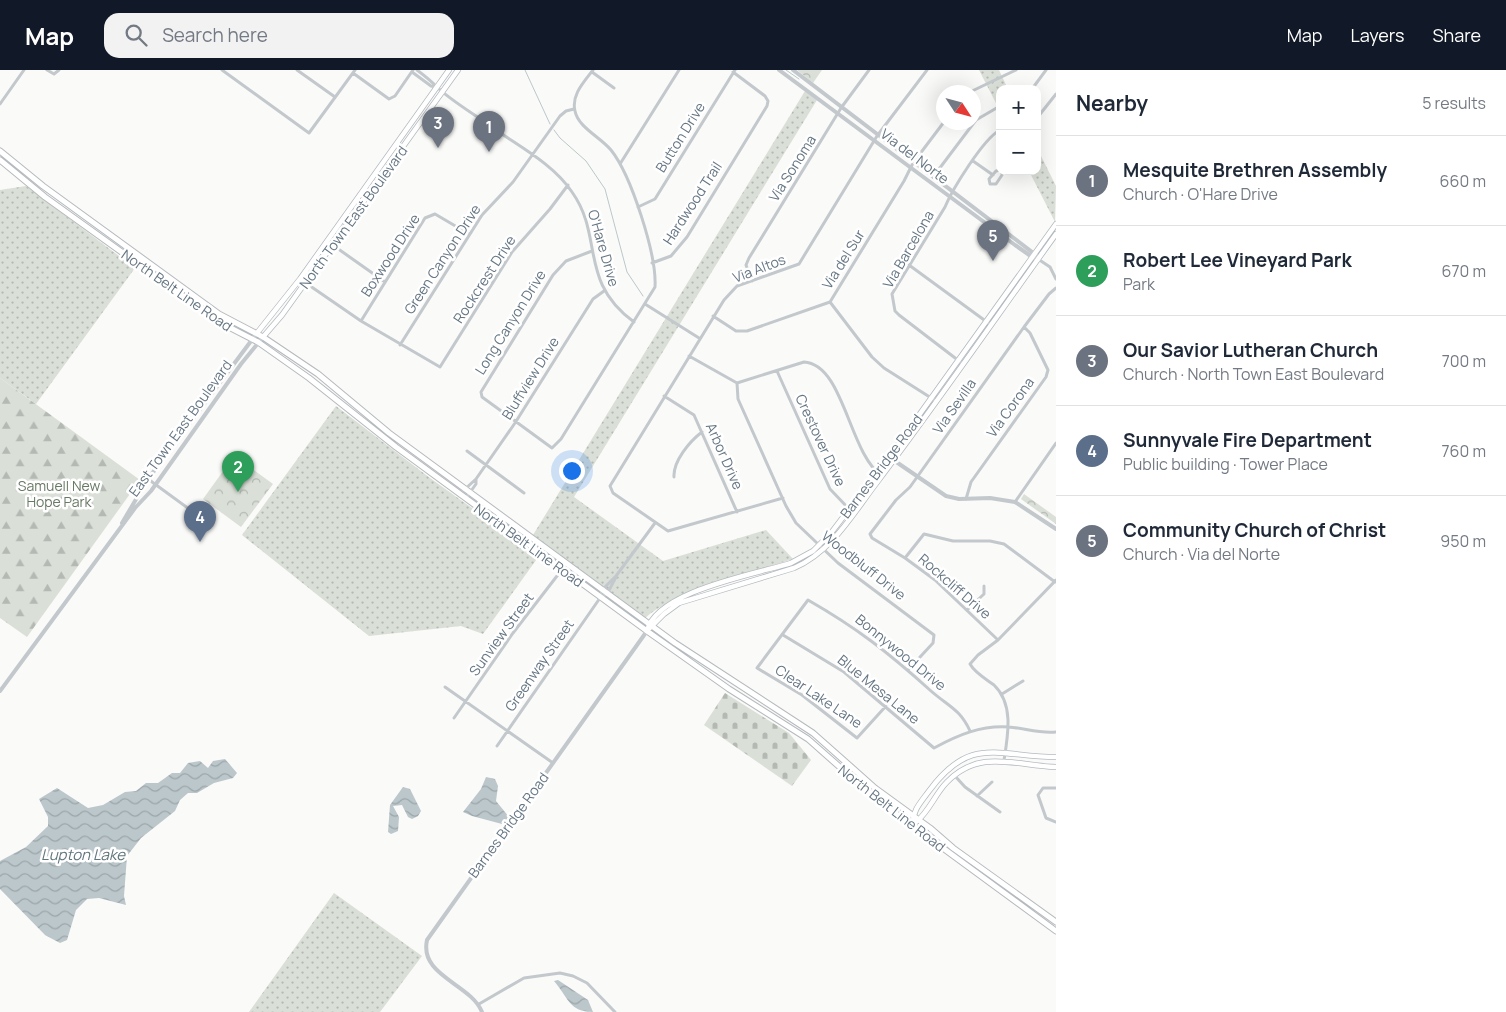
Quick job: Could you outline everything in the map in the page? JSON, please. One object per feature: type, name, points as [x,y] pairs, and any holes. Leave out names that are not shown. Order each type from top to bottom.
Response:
[{"type":"main road","name":"North Town East Boulevard","points":[[257,334],[282,304],[449,70]]},
{"type":"main road","name":"North Town East Boulevard","points":[[263,337],[288,308],[458,70]]},
{"type":"main road","points":[[400,139],[406,143]]},
{"type":"main road","name":"North Belt Line Road","points":[[0,151],[67,204],[219,314],[263,337],[314,372],[400,441],[650,625],[717,672],[813,733],[875,788],[948,844],[1056,922]]},
{"type":"main road","name":"North Belt Line Road","points":[[0,160],[63,210],[219,322],[258,342],[309,378],[396,447],[600,598],[713,678],[808,739],[858,784],[913,824],[944,850],[1056,931]]},
{"type":"main road","points":[[63,210],[67,204]]},
{"type":"main road","points":[[350,210],[355,214]]},
{"type":"main road","name":"Barnes Bridge Road","points":[[647,631],[662,610],[682,596],[785,571],[798,566],[822,547],[892,458],[988,324],[1056,224]]},
{"type":"main road","name":"Barnes Bridge Road","points":[[988,324],[1056,234]]},
{"type":"main road","points":[[139,265],[143,258]]},
{"type":"main road","points":[[180,293],[183,288]]},
{"type":"main road","points":[[282,304],[288,308]]},
{"type":"main road","points":[[309,378],[314,372]]},
{"type":"main road","points":[[396,447],[400,441]]},
{"type":"main road","points":[[496,521],[500,514]]},
{"type":"main road","name":"Barnes Bridge Road","points":[[749,579],[806,556],[822,547]]},
{"type":"main road","points":[[783,565],[785,571]]},
{"type":"main road","points":[[713,678],[717,672]]},
{"type":"main road","points":[[808,739],[813,733]]},
{"type":"main road","points":[[1056,757],[1005,752],[978,754],[954,765],[939,778],[912,815],[913,824],[919,820],[945,784],[955,775],[979,763],[1004,760],[1056,766]]},
{"type":"main road","points":[[944,850],[948,844]]},
{"type":"main road","points":[[1024,908],[1028,902]]},
{"type":"street","points":[[0,104],[24,70]]},
{"type":"street","points":[[47,70],[54,74],[59,70]]},
{"type":"street","points":[[222,70],[309,133],[354,72],[389,99],[395,96],[413,71],[432,86],[437,87]]},
{"type":"street","points":[[297,70],[335,97]]},
{"type":"street","points":[[417,70],[437,87]]},
{"type":"street","points":[[620,164],[679,70]]},
{"type":"street","name":"Via del Norte","points":[[779,70],[874,140],[933,178],[950,194]]},
{"type":"street","name":"Via del Norte","points":[[794,70],[912,165],[1050,267],[1056,279]]},
{"type":"street","name":"Via Sonoma","points":[[752,281],[746,265],[749,258],[841,108],[869,70]]},
{"type":"street","name":"Via Altos","points":[[654,523],[612,492],[611,482],[730,291],[737,286],[799,264],[874,140],[927,70]]},
{"type":"street","points":[[981,87],[1016,70]]},
{"type":"street","points":[[1035,85],[1046,70]]},
{"type":"street","points":[[515,423],[552,448],[561,439],[655,287],[652,264],[632,186],[620,164],[603,141],[579,121],[574,109],[575,96],[592,71],[614,88]]},
{"type":"street","name":"Button Drive","points":[[638,207],[655,199],[734,71]]},
{"type":"street","name":"Hardwood Trail","points":[[652,264],[671,256],[686,237],[767,106],[768,101],[765,96],[734,71]]},
{"type":"street","name":"O'Hare Drive","points":[[437,87],[532,155],[568,185],[584,216],[604,292],[621,312],[634,322]]},
{"type":"street","points":[[1041,113],[1056,94]]},
{"type":"street","points":[[933,178],[971,126],[982,115],[996,108]]},
{"type":"street","name":"Green Canyon Drive","points":[[400,346],[482,215],[512,182],[560,116],[566,111],[574,109]]},
{"type":"street","name":"Via del Sur","points":[[713,316],[736,331],[747,331],[830,302],[912,165],[938,130]]},
{"type":"street","name":"Via Barcelona","points":[[961,362],[895,311],[892,294],[945,208],[950,194],[989,139],[996,133]]},
{"type":"street","points":[[973,161],[993,175]]},
{"type":"street","points":[[996,174],[989,182],[992,185],[1002,175]]},
{"type":"street","name":"Rockcrest Drive","points":[[400,346],[440,368],[512,252],[550,209],[568,185]]},
{"type":"street","name":"Boxwood Drive","points":[[361,321],[425,218],[435,214],[469,234]]},
{"type":"street","points":[[327,241],[385,282]]},
{"type":"street","name":"Long Canyon Drive","points":[[515,423],[482,397],[482,387],[553,274],[566,261],[592,250]]},
{"type":"street","points":[[909,265],[988,324]]},
{"type":"street","points":[[300,279],[400,346]]},
{"type":"street","name":"Via Sevilla","points":[[870,536],[896,500],[917,477],[1024,327],[1056,288]]},
{"type":"street","name":"Bluffview Drive","points":[[460,494],[476,479],[515,423],[593,299],[604,292]]},
{"type":"street","points":[[830,302],[884,368],[934,400]]},
{"type":"street","points":[[645,304],[699,338]]},
{"type":"street","name":"Via Corona","points":[[966,499],[971,482],[1046,377],[1048,370],[1030,333],[1024,327]]},
{"type":"street","name":"East Town East Boulevard","points":[[116,533],[148,479],[210,394],[257,334]]},
{"type":"street","name":"East Town East Boulevard","points":[[0,691],[116,533],[156,484],[263,337]]},
{"type":"street","points":[[688,356],[736,383],[804,362],[812,362],[818,366],[833,386],[869,465],[879,474]]},
{"type":"street","name":"Crestover Drive","points":[[777,371],[830,490],[851,511]]},
{"type":"street","name":"Woodbluff Drive","points":[[736,383],[738,399],[796,523],[838,563],[934,635],[933,643],[909,669]]},
{"type":"street","points":[[210,394],[217,398]]},
{"type":"street","name":"Arbor Drive","points":[[664,396],[694,415],[737,512]]},
{"type":"street","points":[[674,477],[675,467],[695,437],[702,432]]},
{"type":"street","points":[[181,434],[189,438]]},
{"type":"street","points":[[1015,502],[1056,443]]},
{"type":"street","points":[[467,451],[524,493]]},
{"type":"street","points":[[892,458],[946,496],[966,499],[990,498],[1015,502],[1056,529]]},
{"type":"street","points":[[148,479],[211,525]]},
{"type":"street","name":"Bluffview Drive","points":[[466,498],[476,484],[476,479]]},
{"type":"street","points":[[600,598],[602,590],[616,576],[654,523],[668,531],[672,531],[783,498]]},
{"type":"street","points":[[906,558],[924,534],[953,541],[990,541],[1004,544],[1055,581],[998,640],[978,655],[970,664],[1002,694],[1008,709],[1004,760]]},
{"type":"street","name":"Rockcliff Drive","points":[[870,536],[906,558],[943,587],[998,640]]},
{"type":"street","name":"Sunview Street","points":[[454,718],[566,563]]},
{"type":"street","points":[[600,598],[608,594],[616,576]]},
{"type":"street","points":[[967,610],[984,594],[984,586]]},
{"type":"street","name":"Greenway Street","points":[[497,746],[600,598]]},
{"type":"street","name":"Bonnywood Drive","points":[[783,635],[808,600],[858,629],[909,669],[932,692],[964,716],[970,731]]},
{"type":"street","name":"Barnes Bridge Road","points":[[479,1004],[432,966],[425,952],[427,940],[647,631]]},
{"type":"street","name":"Clear Lake Lane","points":[[783,635],[757,668],[802,695],[857,738],[886,706]]},
{"type":"street","name":"Blue Mesa Lane","points":[[783,635],[844,672],[934,748],[970,731]]},
{"type":"street","points":[[1002,694],[1023,681]]},
{"type":"street","points":[[445,687],[553,762]]},
{"type":"street","points":[[970,731],[1008,727],[1056,732]]},
{"type":"street","points":[[955,775],[965,787],[1000,812]]},
{"type":"street","points":[[977,796],[992,782]]},
{"type":"street","points":[[1056,788],[1043,788],[1038,795],[1047,820],[1056,822]]},
{"type":"street","points":[[482,1012],[479,1004],[524,978],[560,973],[573,976],[587,983],[615,1012]]},
{"type":"green space","points":[[797,70],[822,70],[813,83]]},
{"type":"green space","points":[[979,70],[999,70],[1006,85],[996,85],[996,103]]},
{"type":"green space","points":[[805,91],[817,100],[574,497],[663,561],[766,530],[793,559],[696,590],[660,607],[645,618],[533,535]]},
{"type":"green space","points":[[1041,156],[1056,186],[1055,222],[1031,175],[1041,175]]},
{"type":"green space","points":[[26,186],[135,268],[36,404],[0,378],[0,190]]},
{"type":"green space","name":"Samuell New Hope Park","points":[[0,378],[140,480],[27,637],[0,618]]},
{"type":"green space","points":[[336,406],[430,478],[539,556],[483,634],[461,626],[369,636],[242,535]]},
{"type":"green space","points":[[234,456],[273,484],[241,527],[203,499]]},
{"type":"green space","points":[[1024,494],[1056,517],[1056,524],[1021,499]]},
{"type":"green space","points":[[725,693],[789,733],[811,760],[792,786],[704,725]]},
{"type":"green space","points":[[334,893],[422,956],[380,1012],[249,1012]]},
{"type":"water","name":"Lupton Lake","points":[[225,759],[237,773],[233,778],[214,783],[197,793],[188,793],[180,800],[175,811],[141,838],[127,856],[124,896],[126,905],[99,898],[87,899],[76,910],[67,940],[60,943],[45,935],[0,889],[0,861],[26,847],[48,826],[48,817],[39,799],[57,788],[88,808],[103,805],[125,792],[136,791],[146,783],[158,783],[172,773],[180,773],[188,763],[200,761],[208,768],[213,761]]},
{"type":"water","points":[[486,777],[495,779],[498,786],[496,801],[509,817],[502,824],[463,812],[481,789]]},
{"type":"water","points":[[403,787],[410,789],[421,811],[418,816],[412,819],[408,817],[402,805],[393,806],[399,817],[398,831],[391,834],[388,832],[390,805]]},
{"type":"water","points":[[558,980],[588,1000],[593,1012],[579,1009],[570,1003],[554,981]]},
{"type":"waterway","points":[[525,70],[550,124]]},
{"type":"waterway","points":[[786,70],[799,79]]},
{"type":"waterway","points":[[554,130],[560,138],[586,161],[605,189],[627,272],[643,296]]},
{"type":"place","name":"Our Savior Lutheran Church","points":[[438,148]]},
{"type":"place","name":"Mesquite Brethren Assembly","points":[[489,152]]},
{"type":"place","name":"Community Church of Christ","points":[[993,261]]},
{"type":"place","name":"Robert Lee Vineyard Park","points":[[238,492]]},
{"type":"place","name":"Sunnyvale Fire Department","points":[[200,542]]}]
